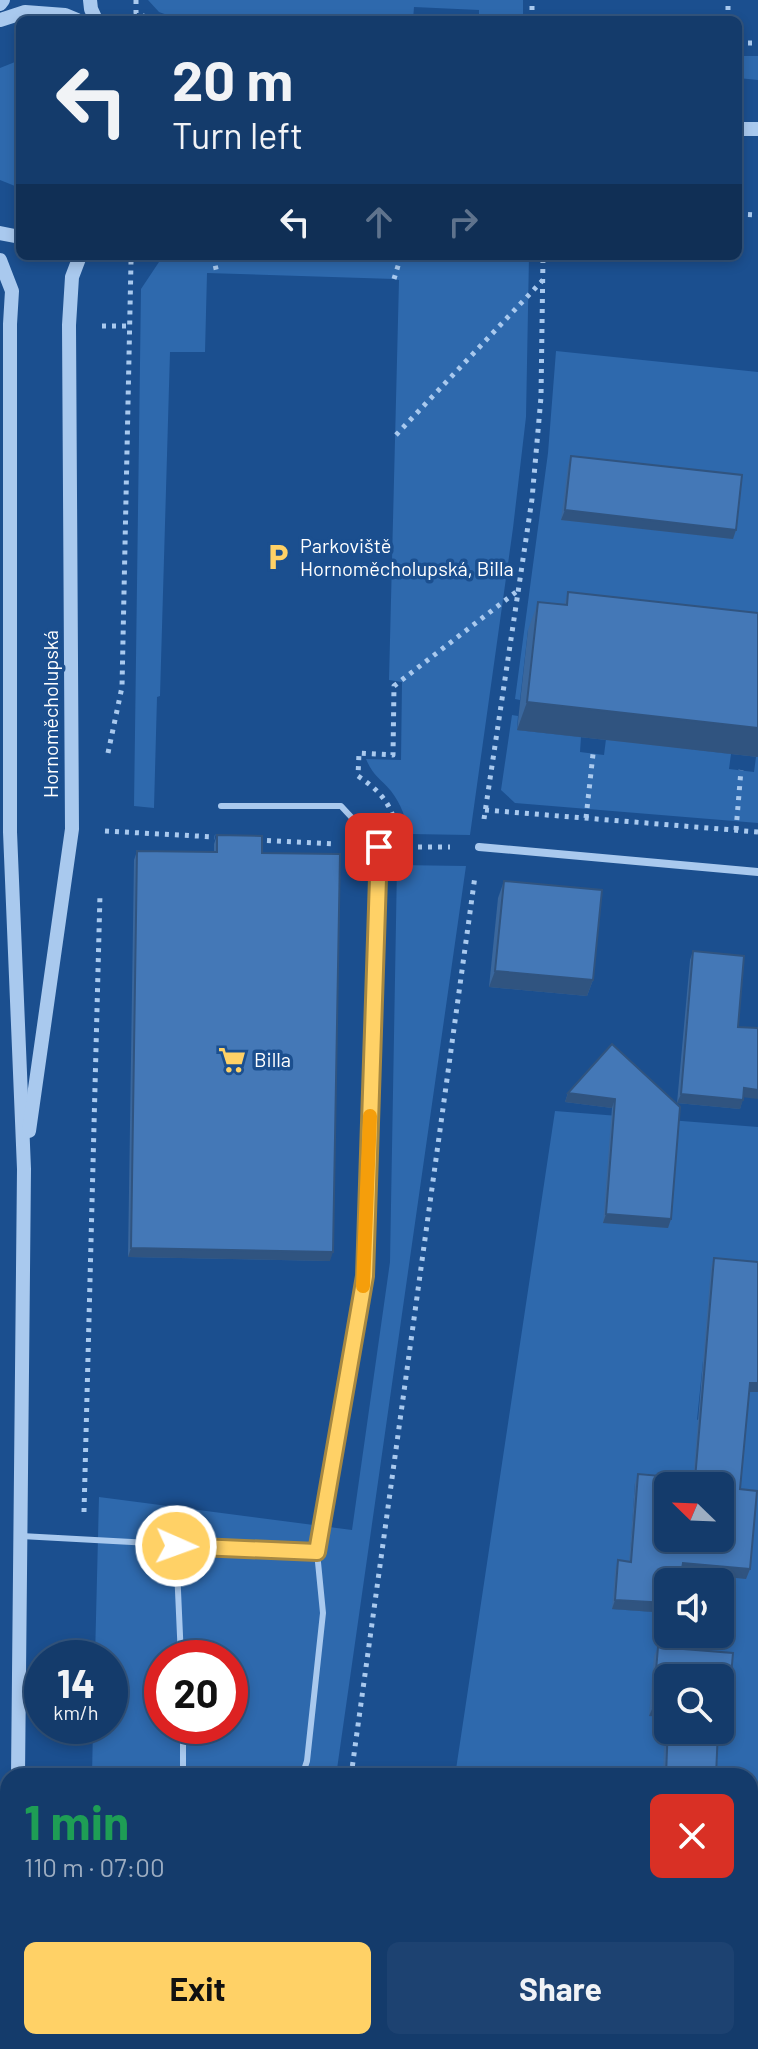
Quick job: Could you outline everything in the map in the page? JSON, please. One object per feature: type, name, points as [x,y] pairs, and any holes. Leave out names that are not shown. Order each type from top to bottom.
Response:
[{"type":"street","points":[[0,20],[25,12],[67,16]]},
{"type":"street","name":"Hornoměcholupská","points":[[0,260],[12,291],[10,832],[24,1169],[18,1768]]},
{"type":"street","name":"Hornoměcholupská","points":[[24,1169],[72,829],[69,325],[72,277],[78,260]]},
{"type":"street","points":[[479,847],[758,872]]},
{"type":"lane","points":[[221,806],[341,806],[379,847],[365,1276],[317,1552],[323,1613],[305,1768]]},
{"type":"lane","points":[[21,1536],[317,1552]]},
{"type":"lane","points":[[176,1546],[180,1640]]},
{"type":"lane","points":[[183,1744],[183,1768]]},
{"type":"path","points":[[136,0],[136,13],[143,16]]},
{"type":"path","points":[[106,762],[122,687],[132,260]]},
{"type":"path","points":[[214,260],[217,273]]},
{"type":"path","points":[[394,279],[400,260]]},
{"type":"path","points":[[352,1768],[479,847],[532,499],[541,397],[543,260]]},
{"type":"path","points":[[396,435],[543,280]]},
{"type":"path","points":[[400,847],[390,807],[377,790],[358,776],[359,753],[393,755],[394,686],[517,591]]},
{"type":"path","points":[[586,818],[593,754]]},
{"type":"path","points":[[736,830],[741,770]]},
{"type":"path","points":[[485,810],[758,832]]},
{"type":"path","points":[[102,830],[225,838]]},
{"type":"path","points":[[256,839],[379,847],[479,847]]},
{"type":"path","points":[[83,1541],[100,893]]},
{"type":"shaded area","points":[[148,0],[523,0],[523,16],[479,16],[479,10],[414,7],[413,16],[170,16],[159,12]]},
{"type":"shaded area","points":[[742,56],[758,56],[758,80],[742,78]]},
{"type":"shaded area","points":[[16,62],[16,186],[0,180],[0,68]]},
{"type":"shaded area","points":[[160,260],[529,260],[526,417],[470,835],[410,834],[398,801],[366,759],[401,760],[402,682],[389,680],[399,280],[394,279],[207,273],[205,352],[170,352],[154,808],[134,806],[141,289]]},
{"type":"shaded area","points":[[556,351],[758,372],[758,643],[528,630],[520,700],[515,699],[548,453]]},
{"type":"shaded area","points":[[512,715],[518,716],[517,730],[581,737],[580,752],[604,755],[606,739],[731,754],[729,769],[754,772],[758,757],[758,823],[515,803],[501,790]]},
{"type":"shaded area","points":[[397,865],[466,866],[337,1768],[92,1768],[93,1744],[128,1744],[128,1640],[95,1640],[99,1497],[352,1530],[390,1262]]},
{"type":"shaded area","points":[[555,1111],[758,1127],[758,1366],[703,1361],[697,1420],[747,1392],[758,1392],[758,1768],[456,1768]],"holes":[[[654,1472],[734,1472],[734,1536],[746,1578],[734,1577],[734,1648],[654,1648],[654,1612],[612,1609],[629,1571],[635,1483],[654,1485]]]},
{"type":"building","points":[[571,456],[742,475],[736,530],[565,510]]},
{"type":"building","points":[[568,592],[758,613],[758,728],[527,702],[538,602],[567,605]]},
{"type":"building","name":"Billa","points":[[217,835],[262,836],[262,853],[340,854],[333,1252],[131,1248],[137,851],[217,852]]},
{"type":"building","points":[[504,881],[602,890],[593,980],[495,971]]},
{"type":"building","points":[[693,951],[744,956],[738,1027],[758,1028],[758,1090],[744,1088],[743,1100],[681,1094]]},
{"type":"building","points":[[612,1044],[680,1107],[671,1219],[606,1214],[615,1099],[568,1093]]},
{"type":"building","points":[[714,1258],[758,1262],[758,1383],[750,1383],[740,1489],[757,1491],[750,1569],[683,1563],[682,1568],[654,1568],[654,1602],[615,1600],[618,1560],[631,1562],[638,1474],[654,1475],[654,1552],[734,1552],[734,1472],[696,1472]]},
{"type":"building","points":[[658,1648],[733,1653],[732,1664],[657,1664]]},
{"type":"building","points":[[667,1744],[717,1744],[716,1768],[666,1768]]},
{"type":"slow traffic","points":[[363,1286],[370,1116]]},
{"type":"place","name":"Parkoviště Hornoměcholupská, Billa","points":[[278,557]]},
{"type":"place","name":"Billa","points":[[232,1060]]},
{"type":"route","points":[[176,1546],[317,1552],[365,1276],[379,847]]}]
